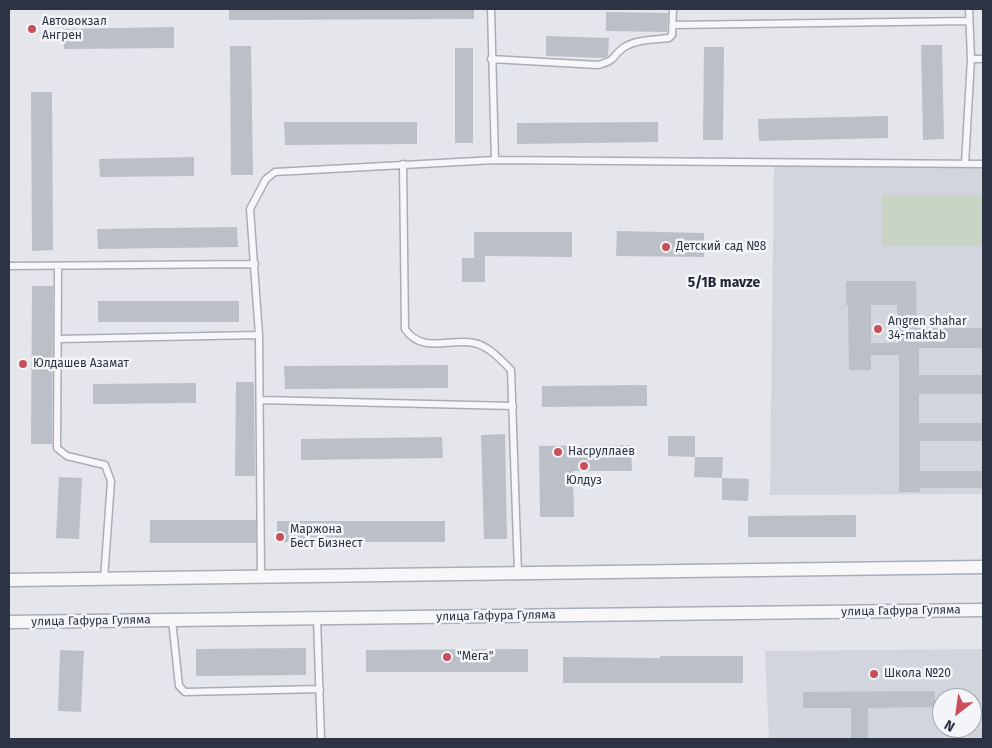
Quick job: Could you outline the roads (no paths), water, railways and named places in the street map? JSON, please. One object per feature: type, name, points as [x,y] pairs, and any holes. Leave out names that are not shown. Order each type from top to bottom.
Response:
[{"type":"street","points":[[9,580],[983,567]]},
{"type":"street","name":"улица Гафура Гуляма","points":[[9,622],[983,610]]},
{"type":"lane","points":[[491,9],[495,160]]},
{"type":"lane","points":[[491,59],[598,65],[611,62],[623,48],[638,42],[669,38],[672,35],[673,9]]},
{"type":"lane","points":[[966,164],[971,59],[969,9]]},
{"type":"lane","points":[[673,25],[969,21]]},
{"type":"lane","points":[[971,59],[983,59]]},
{"type":"lane","points":[[261,577],[259,335],[250,209],[266,179],[275,172],[495,160],[983,164]]},
{"type":"lane","points":[[403,164],[405,329],[411,337],[425,343],[474,343],[496,354],[511,370],[518,573]]},
{"type":"lane","points":[[9,266],[254,264]]},
{"type":"lane","points":[[58,266],[58,448],[67,456],[105,465],[111,481],[104,579]]},
{"type":"lane","points":[[58,339],[259,335]]},
{"type":"lane","points":[[260,400],[512,406]]},
{"type":"lane","points":[[318,618],[322,739]]},
{"type":"lane","points":[[172,620],[179,686],[185,692],[320,689]]},
{"type":"place","name":"Автовокзал Ангрен","points":[[32,29]]},
{"type":"place","name":"Детский сад №8","points":[[666,247]]},
{"type":"place","name":"Angren shahar 34-maktab","points":[[878,329]]},
{"type":"place","name":"Юлдашев Азамат","points":[[23,364]]},
{"type":"place","name":"Насруллаев","points":[[558,452]]},
{"type":"place","name":"Юлдуз","points":[[584,466]]},
{"type":"place","name":"Маржона Бест Бизнест","points":[[280,537]]},
{"type":"place","name":"\"Мега\"","points":[[447,657]]},
{"type":"place","name":"Школа №20","points":[[874,674]]},
{"type":"district","name":"5/1B mavze","points":[[724,283]]}]
